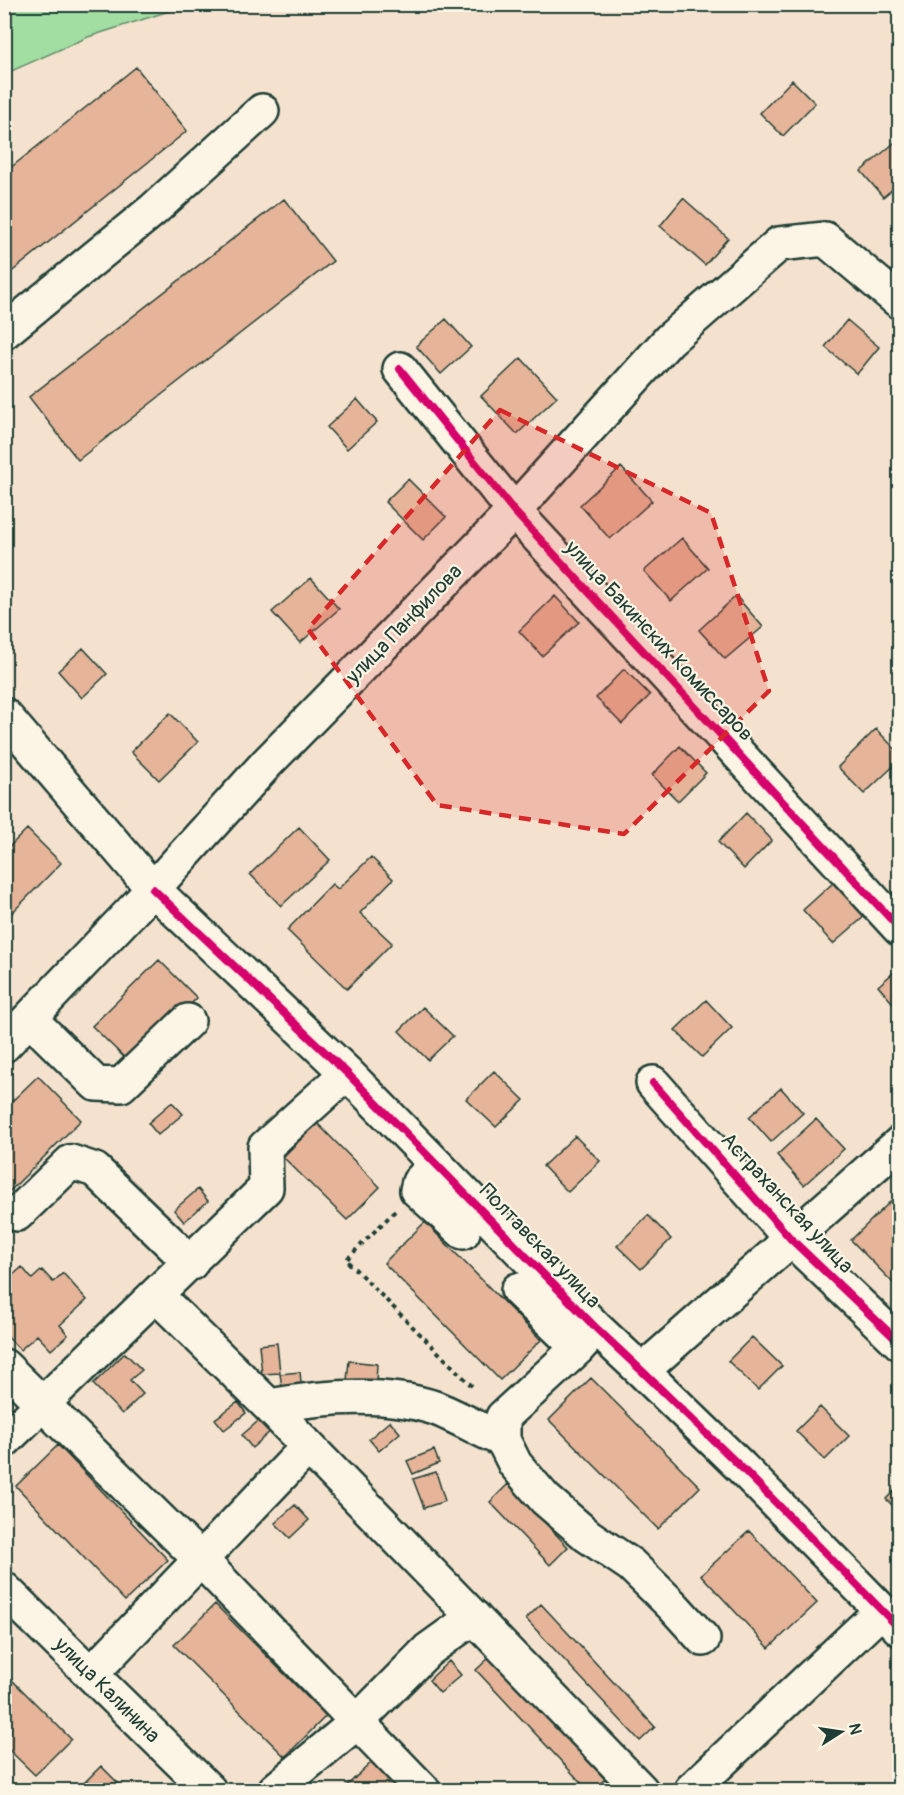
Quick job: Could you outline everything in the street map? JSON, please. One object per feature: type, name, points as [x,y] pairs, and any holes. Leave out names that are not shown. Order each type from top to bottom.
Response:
[{"type":"street","points":[[4,332],[153,210],[262,111]]},
{"type":"street","name":"улица Панфилова","points":[[4,1045],[153,889],[267,763],[514,511],[669,340],[770,251],[779,244],[825,239],[900,302]]},
{"type":"street","name":"улица Бакинских Комиссаров","points":[[400,369],[514,511],[900,929]]},
{"type":"street","name":"Полтавская улица","points":[[4,715],[153,889],[347,1073],[426,1177],[587,1338],[642,1371],[741,1467],[890,1620]]},
{"type":"street","points":[[30,1019],[96,1084],[121,1085],[188,1021]]},
{"type":"street","points":[[4,1441],[157,1296],[266,1188],[265,1147],[347,1073]]},
{"type":"street","name":"Астраханская улица","points":[[653,1083],[791,1239],[900,1343]]},
{"type":"street","points":[[642,1371],[900,1143]]},
{"type":"street","points":[[17,1214],[71,1162],[95,1170],[190,1263]]},
{"type":"street","points":[[426,1177],[463,1232]]},
{"type":"street","points":[[503,1429],[587,1338],[518,1290]]},
{"type":"street","points":[[157,1296],[269,1406],[642,1791]]},
{"type":"street","points":[[4,1366],[200,1559],[423,1791]]},
{"type":"street","points":[[269,1406],[303,1400],[390,1398],[503,1429]]},
{"type":"street","points":[[503,1429],[515,1464],[545,1499],[588,1536],[631,1565],[703,1639]]},
{"type":"street","points":[[91,1674],[308,1447]]},
{"type":"street","name":"улица Калинина","points":[[4,1589],[209,1791]]},
{"type":"street","points":[[275,1791],[357,1722],[428,1650],[474,1617]]},
{"type":"street","points":[[691,1791],[890,1620]]},
{"type":"path","points":[[426,1177],[346,1260],[503,1429]]},
{"type":"highlighted area","points":[[500,410],[711,513],[769,691],[624,834],[437,805],[308,629]]},
{"type":"green space","points":[[5,4],[188,5],[88,37],[9,72],[5,77]]},
{"type":"building","points":[[136,67],[187,131],[4,278],[4,173]]},
{"type":"building","points":[[792,80],[815,103],[783,136],[760,113]]},
{"type":"building","points":[[900,138],[900,183],[883,197],[861,171]]},
{"type":"building","points":[[683,198],[728,238],[705,265],[660,226]]},
{"type":"building","points":[[284,199],[333,261],[78,460],[29,397]]},
{"type":"building","points":[[446,319],[471,347],[441,374],[416,346]]},
{"type":"building","points":[[847,320],[879,347],[857,374],[825,347]]},
{"type":"building","points":[[521,358],[557,397],[517,434],[481,396]]},
{"type":"building","points":[[357,399],[377,422],[347,449],[327,427]]},
{"type":"building","points":[[621,467],[652,501],[610,539],[580,505]]},
{"type":"building","points":[[408,479],[446,517],[423,540],[385,502]]},
{"type":"building","points":[[682,538],[708,568],[671,601],[644,571]]},
{"type":"building","points":[[311,578],[339,609],[300,643],[272,612]]},
{"type":"building","points":[[555,596],[579,622],[542,656],[519,631]]},
{"type":"building","points":[[736,596],[763,627],[725,659],[699,630]]},
{"type":"building","points":[[83,648],[107,674],[82,698],[58,671]]},
{"type":"building","points":[[624,669],[650,695],[622,724],[596,698]]},
{"type":"building","points":[[170,713],[198,742],[159,780],[131,752]]},
{"type":"building","points":[[876,729],[900,754],[900,760],[864,794],[838,767]]},
{"type":"building","points":[[680,746],[706,773],[678,801],[652,775]]},
{"type":"building","points":[[746,813],[772,840],[744,869],[718,842]]},
{"type":"building","points":[[299,827],[330,860],[281,906],[250,874]]},
{"type":"building","points":[[27,829],[61,863],[4,921],[4,852]]},
{"type":"building","points":[[371,857],[393,879],[360,913],[392,943],[347,989],[287,930],[332,884],[338,889]]},
{"type":"building","points":[[843,874],[874,908],[833,944],[803,910]]},
{"type":"building","points":[[159,960],[197,998],[131,1064],[92,1026]]},
{"type":"building","points":[[900,967],[900,1008],[898,1009],[878,986]]},
{"type":"building","points":[[706,1000],[732,1028],[702,1057],[675,1030]]},
{"type":"building","points":[[423,1007],[453,1036],[428,1060],[399,1031]]},
{"type":"building","points":[[494,1071],[524,1100],[496,1127],[466,1099]]},
{"type":"building","points":[[38,1076],[81,1120],[4,1197],[4,1109]]},
{"type":"building","points":[[781,1088],[803,1113],[771,1142],[749,1117]]},
{"type":"building","points":[[172,1102],[183,1114],[158,1135],[148,1123]]},
{"type":"building","points":[[816,1119],[844,1149],[804,1185],[777,1155]]},
{"type":"building","points":[[317,1123],[380,1187],[347,1220],[283,1157]]},
{"type":"building","points":[[575,1136],[600,1161],[568,1192],[543,1166]]},
{"type":"building","points":[[198,1189],[208,1201],[184,1222],[174,1210]]},
{"type":"building","points":[[896,1196],[900,1200],[900,1284],[897,1287],[851,1240]]},
{"type":"building","points":[[648,1215],[671,1239],[641,1269],[617,1246]]},
{"type":"building","points":[[425,1222],[541,1340],[500,1380],[384,1263]]},
{"type":"building","points":[[22,1267],[32,1279],[42,1270],[53,1282],[63,1273],[87,1300],[60,1325],[68,1335],[51,1350],[37,1335],[20,1350],[4,1333],[4,1283]]},
{"type":"building","points":[[752,1337],[782,1366],[758,1390],[728,1361]]},
{"type":"building","points":[[277,1343],[280,1373],[262,1374],[259,1345]]},
{"type":"building","points":[[125,1353],[142,1370],[130,1380],[143,1394],[122,1414],[93,1384]]},
{"type":"building","points":[[349,1361],[377,1364],[376,1383],[347,1380]]},
{"type":"building","points":[[300,1372],[302,1392],[283,1394],[280,1374]]},
{"type":"building","points":[[591,1378],[700,1487],[658,1529],[549,1420]]},
{"type":"building","points":[[238,1402],[246,1413],[224,1430],[215,1419]]},
{"type":"building","points":[[820,1407],[849,1436],[825,1460],[796,1431]]},
{"type":"building","points":[[263,1417],[273,1429],[252,1448],[242,1435]]},
{"type":"building","points":[[390,1421],[400,1433],[379,1451],[369,1439]]},
{"type":"building","points":[[58,1445],[168,1560],[125,1601],[16,1486]]},
{"type":"building","points":[[434,1450],[439,1463],[413,1474],[407,1461]]},
{"type":"building","points":[[436,1472],[445,1501],[424,1508],[413,1479]]},
{"type":"building","points":[[508,1484],[568,1547],[550,1565],[490,1502]]},
{"type":"building","points":[[900,1485],[900,1513],[886,1499]]},
{"type":"building","points":[[295,1505],[309,1520],[290,1538],[275,1523]]},
{"type":"building","points":[[749,1531],[817,1603],[769,1648],[701,1575]]},
{"type":"building","points":[[215,1604],[326,1716],[285,1757],[174,1645]]},
{"type":"building","points":[[541,1604],[655,1727],[640,1741],[526,1619]]},
{"type":"building","points":[[491,1656],[605,1779],[593,1790],[588,1790],[476,1670]]},
{"type":"building","points":[[449,1661],[461,1675],[440,1693],[429,1680]]},
{"type":"building","points":[[4,1672],[71,1739],[35,1775],[4,1745]]},
{"type":"building","points":[[373,1761],[401,1790],[342,1790]]},
{"type":"building","points":[[101,1766],[125,1790],[77,1790]]},
{"type":"cycle path","points":[[400,369],[514,511],[900,929]]},
{"type":"cycle path","points":[[153,889],[347,1073],[596,1328],[741,1467],[900,1629]]},
{"type":"cycle path","points":[[653,1083],[791,1239],[900,1343]]}]
